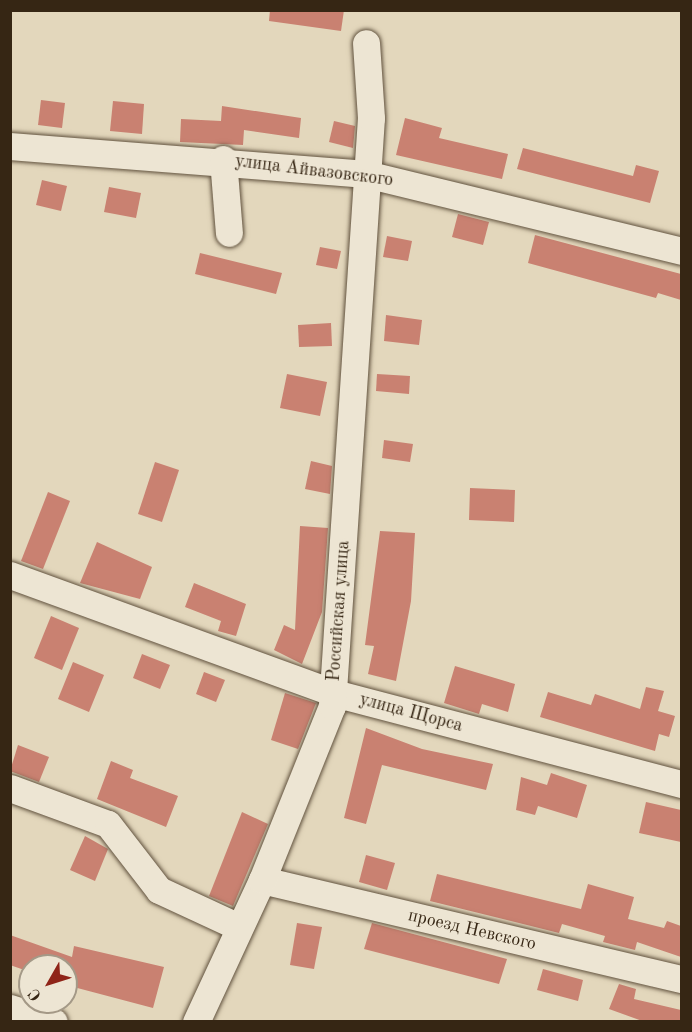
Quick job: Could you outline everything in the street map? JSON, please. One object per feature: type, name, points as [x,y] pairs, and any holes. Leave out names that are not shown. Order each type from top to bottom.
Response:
[{"type":"street","name":"Российская улица","points":[[196,1022],[262,880],[334,693],[371,118],[366,43]]},
{"type":"street","name":"улица Айвазовского","points":[[10,146],[223,159],[366,174],[681,251]]},
{"type":"street","points":[[223,159],[229,233]]},
{"type":"street","name":"улица Щорса","points":[[10,575],[334,693],[681,784]]},
{"type":"street","points":[[10,788],[108,824],[159,890],[239,927]]},
{"type":"street","name":"проезд Невского","points":[[262,880],[681,979]]},
{"type":"street","points":[[10,1008],[54,1022]]},
{"type":"building","points":[[270,10],[344,10],[341,31],[269,21]]},
{"type":"building","points":[[41,100],[65,103],[62,128],[38,125]]},
{"type":"building","points":[[113,101],[144,104],[142,134],[110,131]]},
{"type":"building","points":[[222,106],[301,118],[299,138],[244,130],[243,145],[180,142],[181,119],[221,121]]},
{"type":"building","points":[[405,118],[442,128],[439,138],[508,154],[502,179],[396,155]]},
{"type":"building","points":[[334,121],[355,126],[353,148],[329,142]]},
{"type":"building","points":[[523,148],[633,176],[636,165],[659,171],[650,203],[517,169]]},
{"type":"building","points":[[42,180],[67,186],[61,211],[36,205]]},
{"type":"building","points":[[109,187],[141,193],[136,218],[104,212]]},
{"type":"building","points":[[458,214],[489,222],[483,245],[452,237]]},
{"type":"building","points":[[535,235],[681,274],[681,300],[658,293],[656,298],[528,263]]},
{"type":"building","points":[[387,236],[412,241],[408,261],[383,257]]},
{"type":"building","points":[[320,247],[341,251],[337,269],[316,265]]},
{"type":"building","points":[[200,253],[282,273],[276,294],[195,274]]},
{"type":"building","points":[[386,315],[422,320],[419,345],[384,341]]},
{"type":"building","points":[[331,323],[332,346],[299,347],[298,325]]},
{"type":"building","points":[[287,374],[327,382],[320,416],[280,408]]},
{"type":"building","points":[[377,374],[410,376],[409,394],[376,391]]},
{"type":"building","points":[[384,440],[413,444],[410,462],[382,458]]},
{"type":"building","points":[[311,461],[332,466],[330,494],[305,489]]},
{"type":"building","points":[[155,462],[179,470],[162,522],[138,514]]},
{"type":"building","points":[[470,488],[515,490],[514,522],[469,520]]},
{"type":"building","points":[[48,492],[70,501],[43,569],[21,561]]},
{"type":"building","points":[[300,526],[328,528],[322,612],[302,664],[274,650],[284,625],[295,630]]},
{"type":"building","points":[[380,531],[415,533],[411,601],[396,681],[368,674],[374,646],[365,645]]},
{"type":"building","points":[[97,542],[152,567],[140,599],[80,583]]},
{"type":"building","points":[[194,583],[246,604],[236,636],[218,631],[221,621],[185,607]]},
{"type":"building","points":[[51,616],[79,628],[62,670],[34,658]]},
{"type":"building","points":[[142,654],[170,665],[160,689],[133,678]]},
{"type":"building","points":[[73,662],[104,675],[89,712],[58,699]]},
{"type":"building","points":[[455,666],[515,684],[508,712],[482,704],[479,714],[444,703]]},
{"type":"building","points":[[204,672],[225,680],[216,702],[196,694]]},
{"type":"building","points":[[646,687],[664,691],[658,711],[675,716],[669,737],[659,734],[655,751],[540,717],[548,692],[591,705],[595,694],[640,709]]},
{"type":"building","points":[[285,693],[316,703],[298,749],[271,740]]},
{"type":"building","points":[[366,728],[422,749],[493,764],[486,790],[382,765],[366,824],[344,818]]},
{"type":"building","points":[[18,745],[49,757],[39,782],[10,771]]},
{"type":"building","points":[[111,761],[133,770],[130,778],[178,796],[166,827],[97,799]]},
{"type":"building","points":[[551,773],[587,785],[577,818],[538,806],[535,815],[516,810],[521,777],[547,785]]},
{"type":"building","points":[[646,802],[681,810],[681,842],[639,833]]},
{"type":"building","points":[[242,812],[268,824],[233,906],[209,896]]},
{"type":"building","points":[[85,836],[108,849],[95,881],[70,870]]},
{"type":"building","points":[[366,855],[395,863],[387,890],[359,882]]},
{"type":"building","points":[[437,874],[581,909],[588,884],[634,897],[628,919],[664,928],[667,921],[681,926],[681,957],[637,942],[635,950],[603,942],[605,936],[562,924],[559,933],[430,901]]},
{"type":"building","points":[[297,923],[322,927],[314,969],[290,965]]},
{"type":"building","points":[[372,923],[507,959],[499,984],[364,949]]},
{"type":"building","points":[[10,935],[64,954],[18,954],[18,968],[10,965]]},
{"type":"building","points":[[74,946],[164,967],[153,1008],[78,988],[78,954],[73,954]]},
{"type":"building","points":[[543,969],[583,980],[578,1001],[537,990]]},
{"type":"building","points":[[619,984],[636,989],[634,999],[681,1010],[681,1022],[645,1022],[609,1009]]}]
